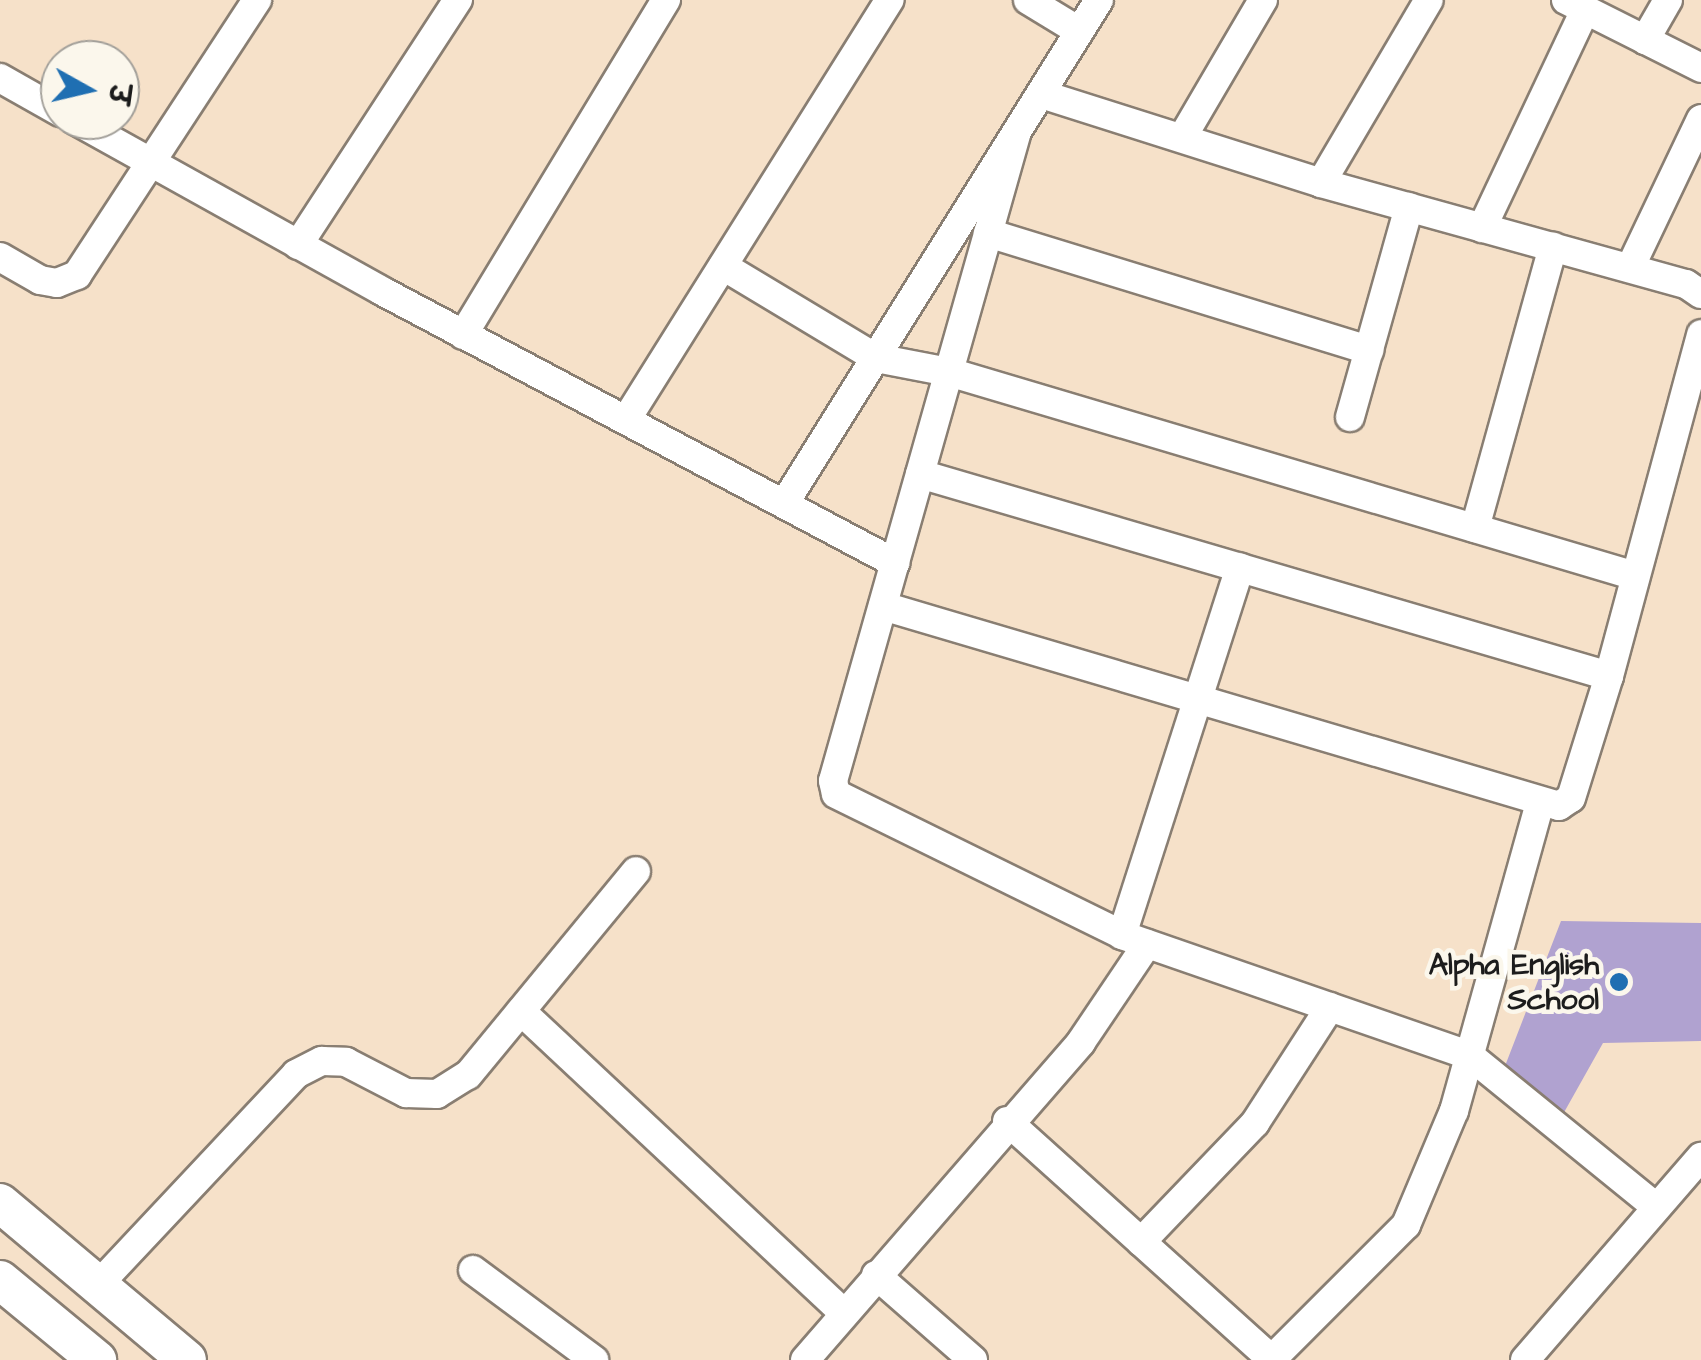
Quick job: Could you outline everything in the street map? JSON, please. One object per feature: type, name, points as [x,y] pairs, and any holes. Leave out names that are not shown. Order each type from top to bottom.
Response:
[{"type":"main road","points":[[0,1203],[187,1360]]},
{"type":"main road","points":[[0,1280],[97,1360]]},
{"type":"street","points":[[0,257],[40,280],[58,283],[76,275],[257,0]]},
{"type":"street","points":[[298,245],[458,0]]},
{"type":"street","points":[[463,334],[666,0]]},
{"type":"street","points":[[626,420],[888,0]]},
{"type":"street","points":[[1028,0],[1080,32]]},
{"type":"street","points":[[784,504],[1099,0]]},
{"type":"street","points":[[1182,138],[1264,0]]},
{"type":"street","points":[[1321,183],[1429,0]]},
{"type":"street","points":[[1645,40],[1668,0]]},
{"type":"street","points":[[1482,228],[1576,5],[1701,68]]},
{"type":"street","points":[[0,78],[40,101]]},
{"type":"street","points":[[1041,94],[1321,183],[1630,268],[1701,294]]},
{"type":"street","points":[[1630,268],[1701,118]]},
{"type":"street","points":[[1016,135],[833,781],[836,794],[1135,939],[1469,1055],[1656,1207]]},
{"type":"street","points":[[111,140],[298,245],[895,563]]},
{"type":"street","points":[[1350,417],[1409,207]]},
{"type":"street","points":[[988,233],[1369,350]]},
{"type":"street","points":[[1475,528],[1553,247]]},
{"type":"street","points":[[724,266],[876,358],[949,372],[1632,574]]},
{"type":"street","points":[[883,606],[1558,806],[1571,798],[1609,676],[1632,574],[1701,334]]},
{"type":"street","points":[[920,474],[1609,676]]},
{"type":"street","points":[[804,1360],[1007,1120],[1081,1042],[1135,939],[1240,568]]},
{"type":"street","points":[[1007,1120],[1272,1360],[1406,1225],[1454,1111],[1540,802]]},
{"type":"street","points":[[98,1285],[296,1074],[322,1061],[346,1062],[406,1093],[437,1094],[468,1076],[636,871]]},
{"type":"street","points":[[1141,1242],[1255,1123],[1330,1007]]},
{"type":"street","points":[[521,1011],[844,1313]]},
{"type":"street","points":[[1525,1360],[1701,1156]]},
{"type":"street","points":[[473,1270],[594,1360]]},
{"type":"street","points":[[876,1275],[973,1360]]},
{"type":"building","name":"Alpha English School","points":[[1561,921],[1701,923],[1701,1041],[1603,1043],[1562,1116],[1505,1066]]},
{"type":"place","name":"Alpha English School","points":[[1619,982]]}]
